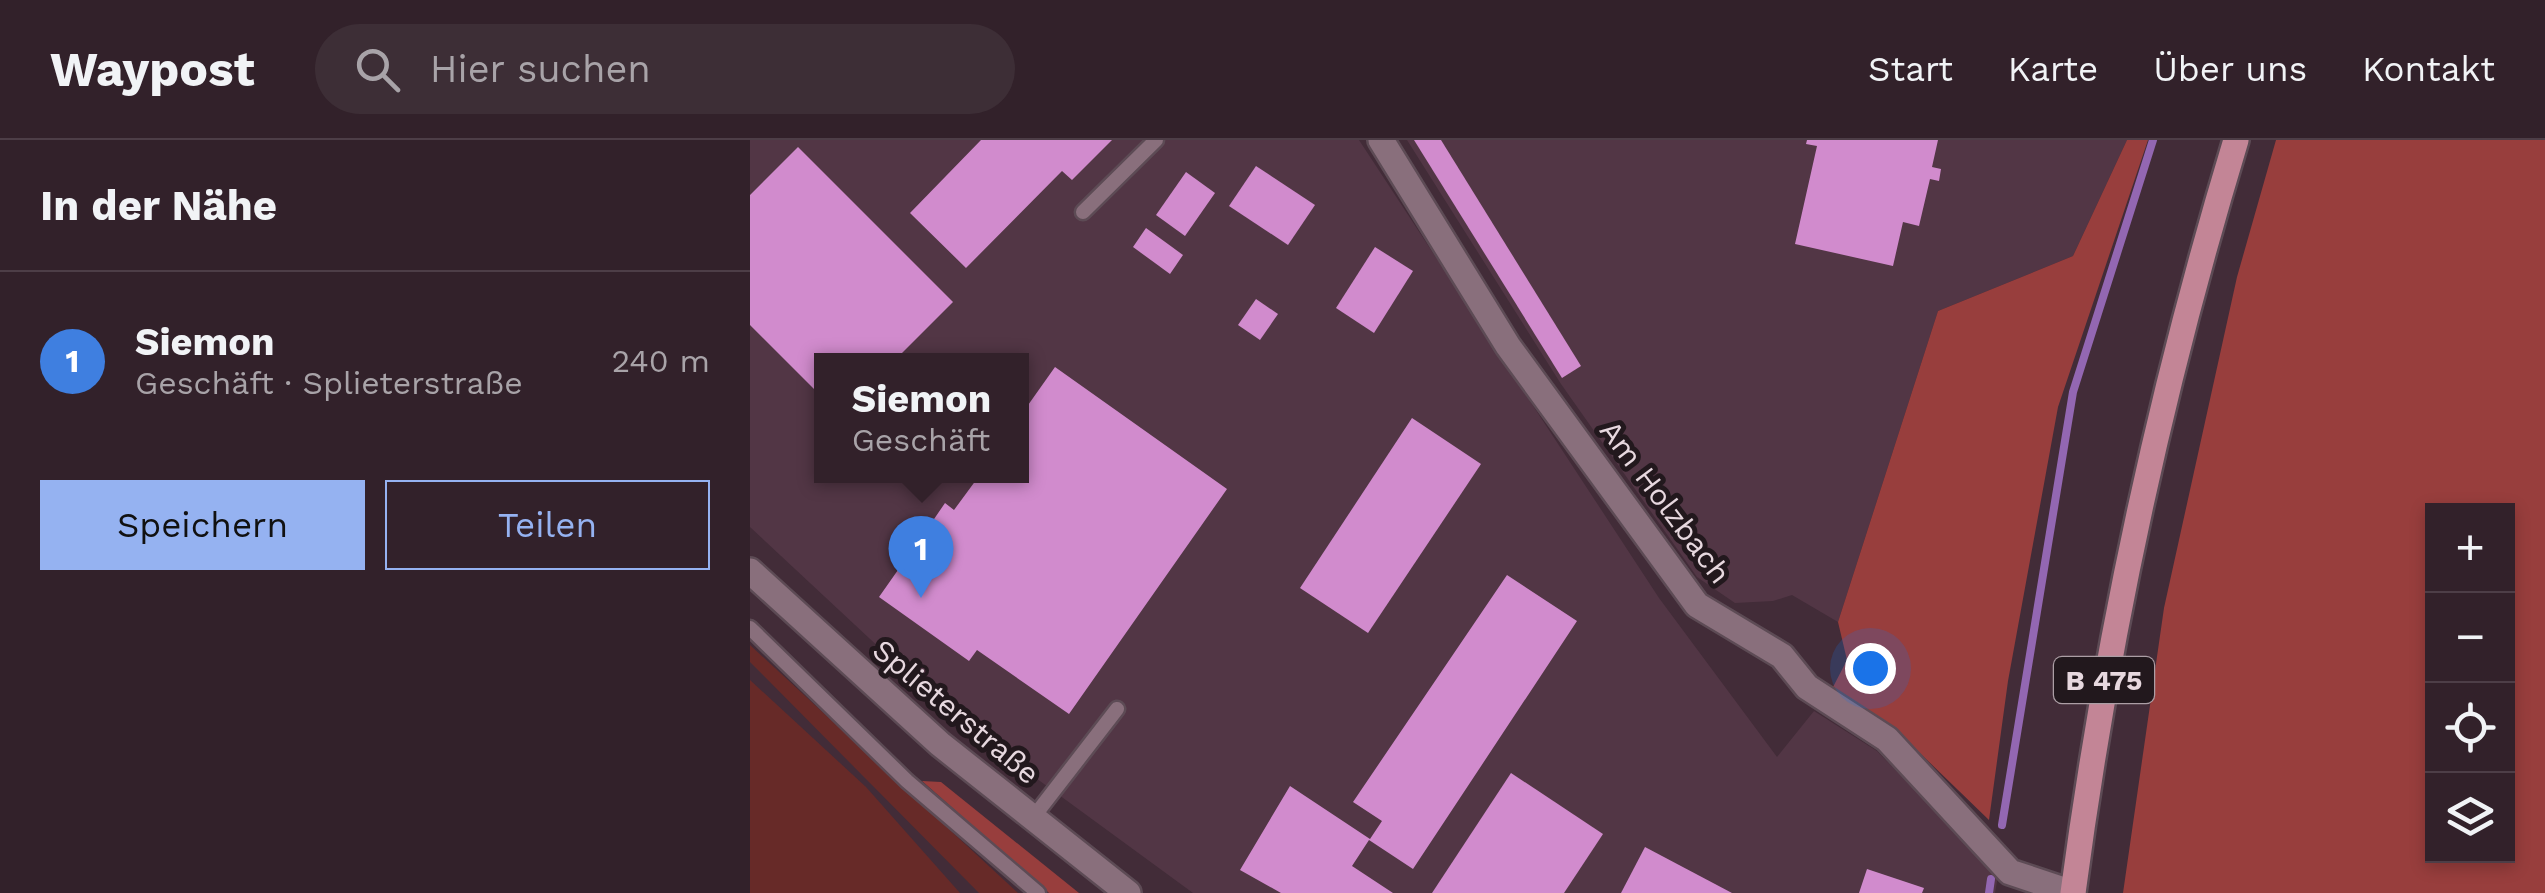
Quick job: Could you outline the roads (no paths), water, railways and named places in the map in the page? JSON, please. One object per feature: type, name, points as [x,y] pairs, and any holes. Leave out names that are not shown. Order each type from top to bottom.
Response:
[{"type":"main road","name":"B 475","points":[[2073,893],[2118,596],[2198,265],[2236,140]]},
{"type":"street","name":"Am Holzbach","points":[[1381,140],[1508,346],[1696,604],[1782,656],[1807,687],[1887,739],[2010,872],[2073,893]]},
{"type":"street","name":"Splieterstraße","points":[[750,571],[854,668],[1032,819],[1128,893]]},
{"type":"lane","points":[[1083,212],[1156,140]]},
{"type":"lane","points":[[750,628],[908,781],[1038,893]]},
{"type":"lane","points":[[1032,819],[1117,709]]},
{"type":"waterway","points":[[2002,825],[2073,392],[2153,140]]},
{"type":"waterway","points":[[1989,893],[1991,879]]},
{"type":"place","name":"Siemon","points":[[921,598]]}]
